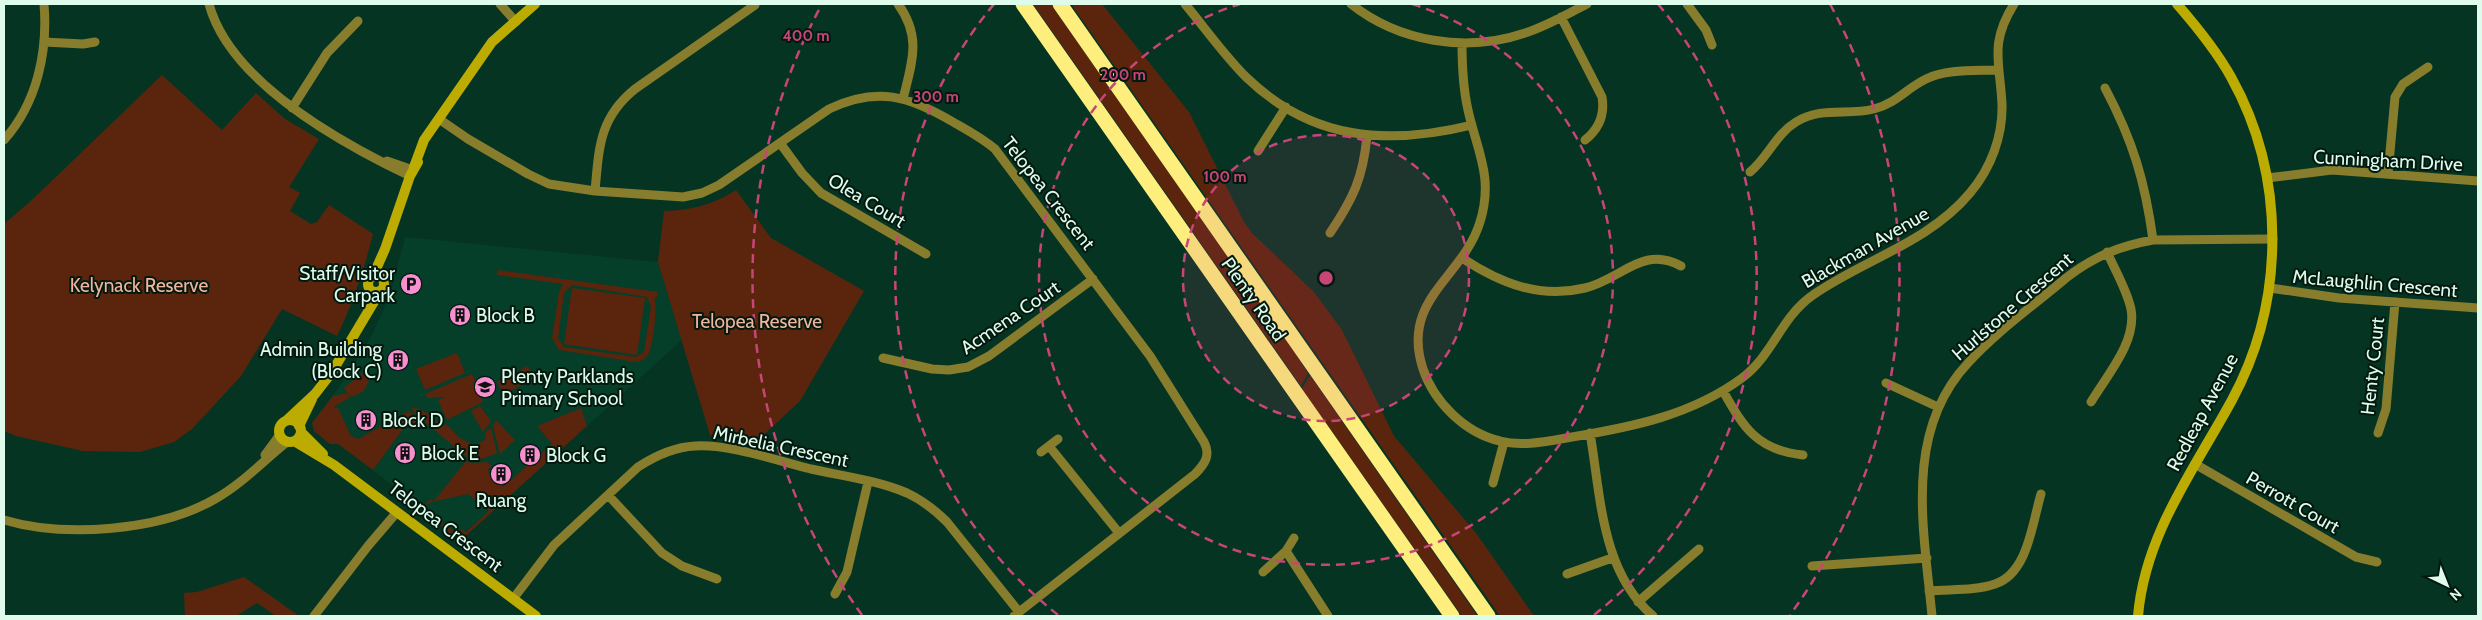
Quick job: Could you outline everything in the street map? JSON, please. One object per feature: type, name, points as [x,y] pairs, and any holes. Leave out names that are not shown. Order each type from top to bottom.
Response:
[{"type":"highway","name":"Plenty Road","points":[[1023,4],[1452,616]]},
{"type":"highway","name":"Plenty Road","points":[[1060,4],[1488,616]]},
{"type":"street","points":[[4,140],[17,123],[29,101],[39,74],[44,42],[44,4]]},
{"type":"street","points":[[209,4],[216,24],[243,64],[292,108],[347,142],[380,159],[412,171]]},
{"type":"street","points":[[500,4],[517,21]]},
{"type":"street","points":[[505,4],[517,21]]},
{"type":"street","points":[[366,312],[368,281],[373,276],[385,249],[412,171],[430,142],[437,122],[482,58],[504,38],[517,21],[535,4]]},
{"type":"street","points":[[898,4],[911,26],[914,41],[913,60],[903,99]]},
{"type":"street","points":[[1185,4],[1245,76],[1286,107],[1323,126],[1367,136],[1423,136],[1472,125]]},
{"type":"street","points":[[1351,4],[1369,17],[1406,34],[1462,43],[1511,38],[1539,28],[1587,4]]},
{"type":"street","points":[[1687,4],[1706,30],[1712,45]]},
{"type":"street","name":"Blackman Avenue","points":[[1462,43],[1464,86],[1472,125],[1483,158],[1486,190],[1481,222],[1462,258],[1440,283],[1427,305],[1420,329],[1420,356],[1423,369],[1434,391],[1454,416],[1473,431],[1504,442],[1527,444],[1626,428],[1669,416],[1722,391],[1754,367],[1790,315],[1808,298],[1916,239],[1946,218],[1966,197],[1987,167],[1997,144],[2002,104],[1997,70],[2001,32],[2014,4]]},
{"type":"street","name":"Redleap Avenue","points":[[2138,616],[2143,580],[2154,543],[2168,511],[2242,380],[2258,337],[2270,288],[2273,239],[2267,178],[2255,131],[2235,85],[2212,45],[2177,4]]},
{"type":"street","points":[[595,191],[603,132],[620,102],[635,89],[754,5]]},
{"type":"street","points":[[1561,17],[1602,97],[1604,106],[1600,122],[1585,140]]},
{"type":"street","points":[[292,108],[327,53],[358,21]]},
{"type":"street","points":[[44,42],[83,44],[94,42]]},
{"type":"street","points":[[2388,174],[2395,97],[2403,84],[2428,67]]},
{"type":"street","points":[[1750,172],[1762,161],[1786,130],[1807,116],[1832,111],[1857,112],[1876,109],[1895,101],[1916,84],[1936,75],[1997,70]]},
{"type":"street","points":[[2105,88],[2134,149],[2144,186],[2153,240]]},
{"type":"street","name":"Telopea Crescent","points":[[437,122],[539,180],[559,186],[660,197],[692,196],[719,186],[829,109],[849,100],[880,95],[903,99],[937,112],[995,149],[1155,364],[1204,442],[1208,452],[1206,461],[1200,469],[1016,614]]},
{"type":"street","points":[[1258,151],[1286,107]]},
{"type":"street","points":[[1330,233],[1352,199],[1359,183],[1365,163],[1367,136]]},
{"type":"street","name":"Olea Court","points":[[780,143],[802,173],[821,193],[926,254]]},
{"type":"street","name":"Cunningham Drive","points":[[2267,178],[2332,170],[2478,181]]},
{"type":"street","name":"Hurlstone Crescent","points":[[1932,616],[1922,494],[1922,466],[1928,437],[1938,408],[1957,376],[1978,352],[2074,272],[2107,252],[2134,243],[2153,240],[2273,239]]},
{"type":"street","points":[[287,440],[280,425],[315,394],[342,357],[366,312],[383,286],[385,249]]},
{"type":"street","points":[[2092,402],[2127,341],[2132,326],[2128,300],[2107,252]]},
{"type":"street","points":[[1462,258],[1501,281],[1542,291],[1587,287],[1652,258],[1666,258],[1681,266]]},
{"type":"street","points":[[373,276],[381,276],[383,286]]},
{"type":"street","name":"Acmena Court","points":[[883,358],[932,369],[949,370],[968,367],[989,356],[1093,279]]},
{"type":"street","points":[[369,288],[376,292],[383,286]]},
{"type":"street","name":"McLaughlin Crescent","points":[[2270,288],[2329,297],[2478,308]]},
{"type":"street","name":"Henty Court","points":[[2378,433],[2386,409],[2395,302]]},
{"type":"street","points":[[1886,383],[1938,408]]},
{"type":"street","points":[[1722,391],[1744,427],[1757,439],[1781,452],[1803,455]]},
{"type":"street","points":[[4,520],[57,530],[154,523],[181,516],[217,498],[300,429],[315,394]]},
{"type":"street","points":[[286,421],[293,420],[300,429]]},
{"type":"street","name":"Telopea Crescent","points":[[300,429],[334,465]]},
{"type":"street","points":[[1590,434],[1612,558],[1624,582],[1638,602],[1653,616]]},
{"type":"street","points":[[1041,452],[1058,439]]},
{"type":"street","name":"Telopea Crescent","points":[[287,440],[334,465],[536,616]]},
{"type":"street","points":[[1493,483],[1504,442]]},
{"type":"street","name":"Mirbelia Crescent","points":[[513,599],[554,545],[638,467],[672,450],[695,446],[730,450],[868,482],[906,493],[925,503],[940,515],[1016,614]]},
{"type":"street","points":[[1049,446],[1119,533]]},
{"type":"street","name":"Perrott Court","points":[[2195,464],[2356,557],[2377,562]]},
{"type":"street","points":[[835,594],[847,572],[868,482]]},
{"type":"street","points":[[1929,591],[1984,587],[1994,585],[2008,577],[2015,570],[2025,551],[2041,494]]},
{"type":"street","points":[[608,495],[651,542],[673,561],[717,579]]},
{"type":"street","points":[[318,615],[394,510]]},
{"type":"street","points":[[1263,572],[1286,551],[1294,538]]},
{"type":"street","points":[[1638,602],[1699,549]]},
{"type":"street","points":[[1286,551],[1328,616]]},
{"type":"street","points":[[1567,574],[1612,558]]},
{"type":"street","points":[[1812,566],[1927,558]]},
{"type":"shaded area","name":"Plenty Parklands Primary School","points":[[405,237],[658,262],[682,340],[460,541],[442,528],[440,521],[338,444],[330,444],[314,431],[312,423],[345,379],[372,335],[390,295]]},
{"type":"green space","points":[[1033,4],[1051,4],[1296,354],[1308,373],[1301,386]]},
{"type":"green space","points":[[1071,4],[1102,4],[1189,112],[1244,222],[1252,233],[1314,292],[1342,330],[1394,436],[1476,533],[1534,616],[1500,616]]},
{"type":"green space","name":"Kelynack Reserve","points":[[162,75],[222,130],[256,93],[285,119],[319,139],[289,187],[300,193],[290,211],[311,224],[317,222],[329,205],[373,234],[358,286],[343,324],[337,336],[282,309],[241,376],[192,429],[174,442],[140,452],[83,451],[16,436],[4,431],[4,224],[33,199]]},
{"type":"green space","name":"Telopea Reserve","points":[[736,190],[771,238],[864,291],[800,401],[755,443],[710,435],[658,262],[664,211],[702,206]]},
{"type":"green space","points":[[498,270],[658,292],[657,297],[654,297],[654,325],[649,353],[646,357],[636,362],[559,350],[552,338],[559,292],[563,284],[497,275]],"holes":[[[572,285],[647,297],[651,307],[644,352],[636,357],[564,347],[558,338],[564,293]]]},
{"type":"green space","points":[[572,288],[645,298],[637,355],[564,344]]},
{"type":"green space","points":[[457,353],[465,373],[425,390],[416,369]]},
{"type":"green space","points":[[528,366],[534,378],[504,395],[497,382]]},
{"type":"green space","points":[[362,373],[369,381],[363,392],[351,397],[349,394],[349,398],[334,407],[338,408],[351,436],[358,439],[409,411],[423,425],[419,430],[408,422],[373,470],[338,444],[330,444],[314,431],[312,423],[333,396],[348,393],[344,388]]},
{"type":"green space","points":[[472,374],[476,381],[473,383],[483,402],[447,420],[438,401],[445,397],[428,398],[425,394]]},
{"type":"green space","points":[[1310,375],[1477,616],[1462,616],[1302,389]]},
{"type":"green space","points":[[480,406],[491,421],[483,432],[471,411]]},
{"type":"green space","points":[[412,408],[420,409],[428,414],[441,427],[446,424],[460,438],[473,445],[467,457],[415,414]]},
{"type":"green space","points":[[581,408],[587,426],[460,541],[442,528],[441,521],[457,534],[462,529],[466,532],[489,511],[468,494],[431,502],[424,507],[430,499],[434,501],[466,461],[472,463],[487,462],[492,466],[487,470],[503,487],[552,444],[537,426]]},
{"type":"green space","points":[[496,420],[515,440],[500,454],[493,426]]},
{"type":"green space","points":[[491,428],[497,453],[482,459],[469,458],[479,443],[485,440],[486,432]]},
{"type":"green space","points":[[244,577],[299,616],[276,616],[257,603],[236,616],[185,616],[184,593],[197,592]]},
{"type":"place","name":"Staff/Visitor Carpark","points":[[411,284]]},
{"type":"place","name":"Block B","points":[[460,315]]},
{"type":"place","name":"Admin Building (Block C)","points":[[398,360]]},
{"type":"place","name":"Plenty Parklands Primary School","points":[[485,387]]},
{"type":"place","name":"Block D","points":[[366,420]]},
{"type":"place","name":"Block E","points":[[405,453]]},
{"type":"place","name":"Block G","points":[[530,455]]},
{"type":"place","name":"Ruang","points":[[501,474]]}]
